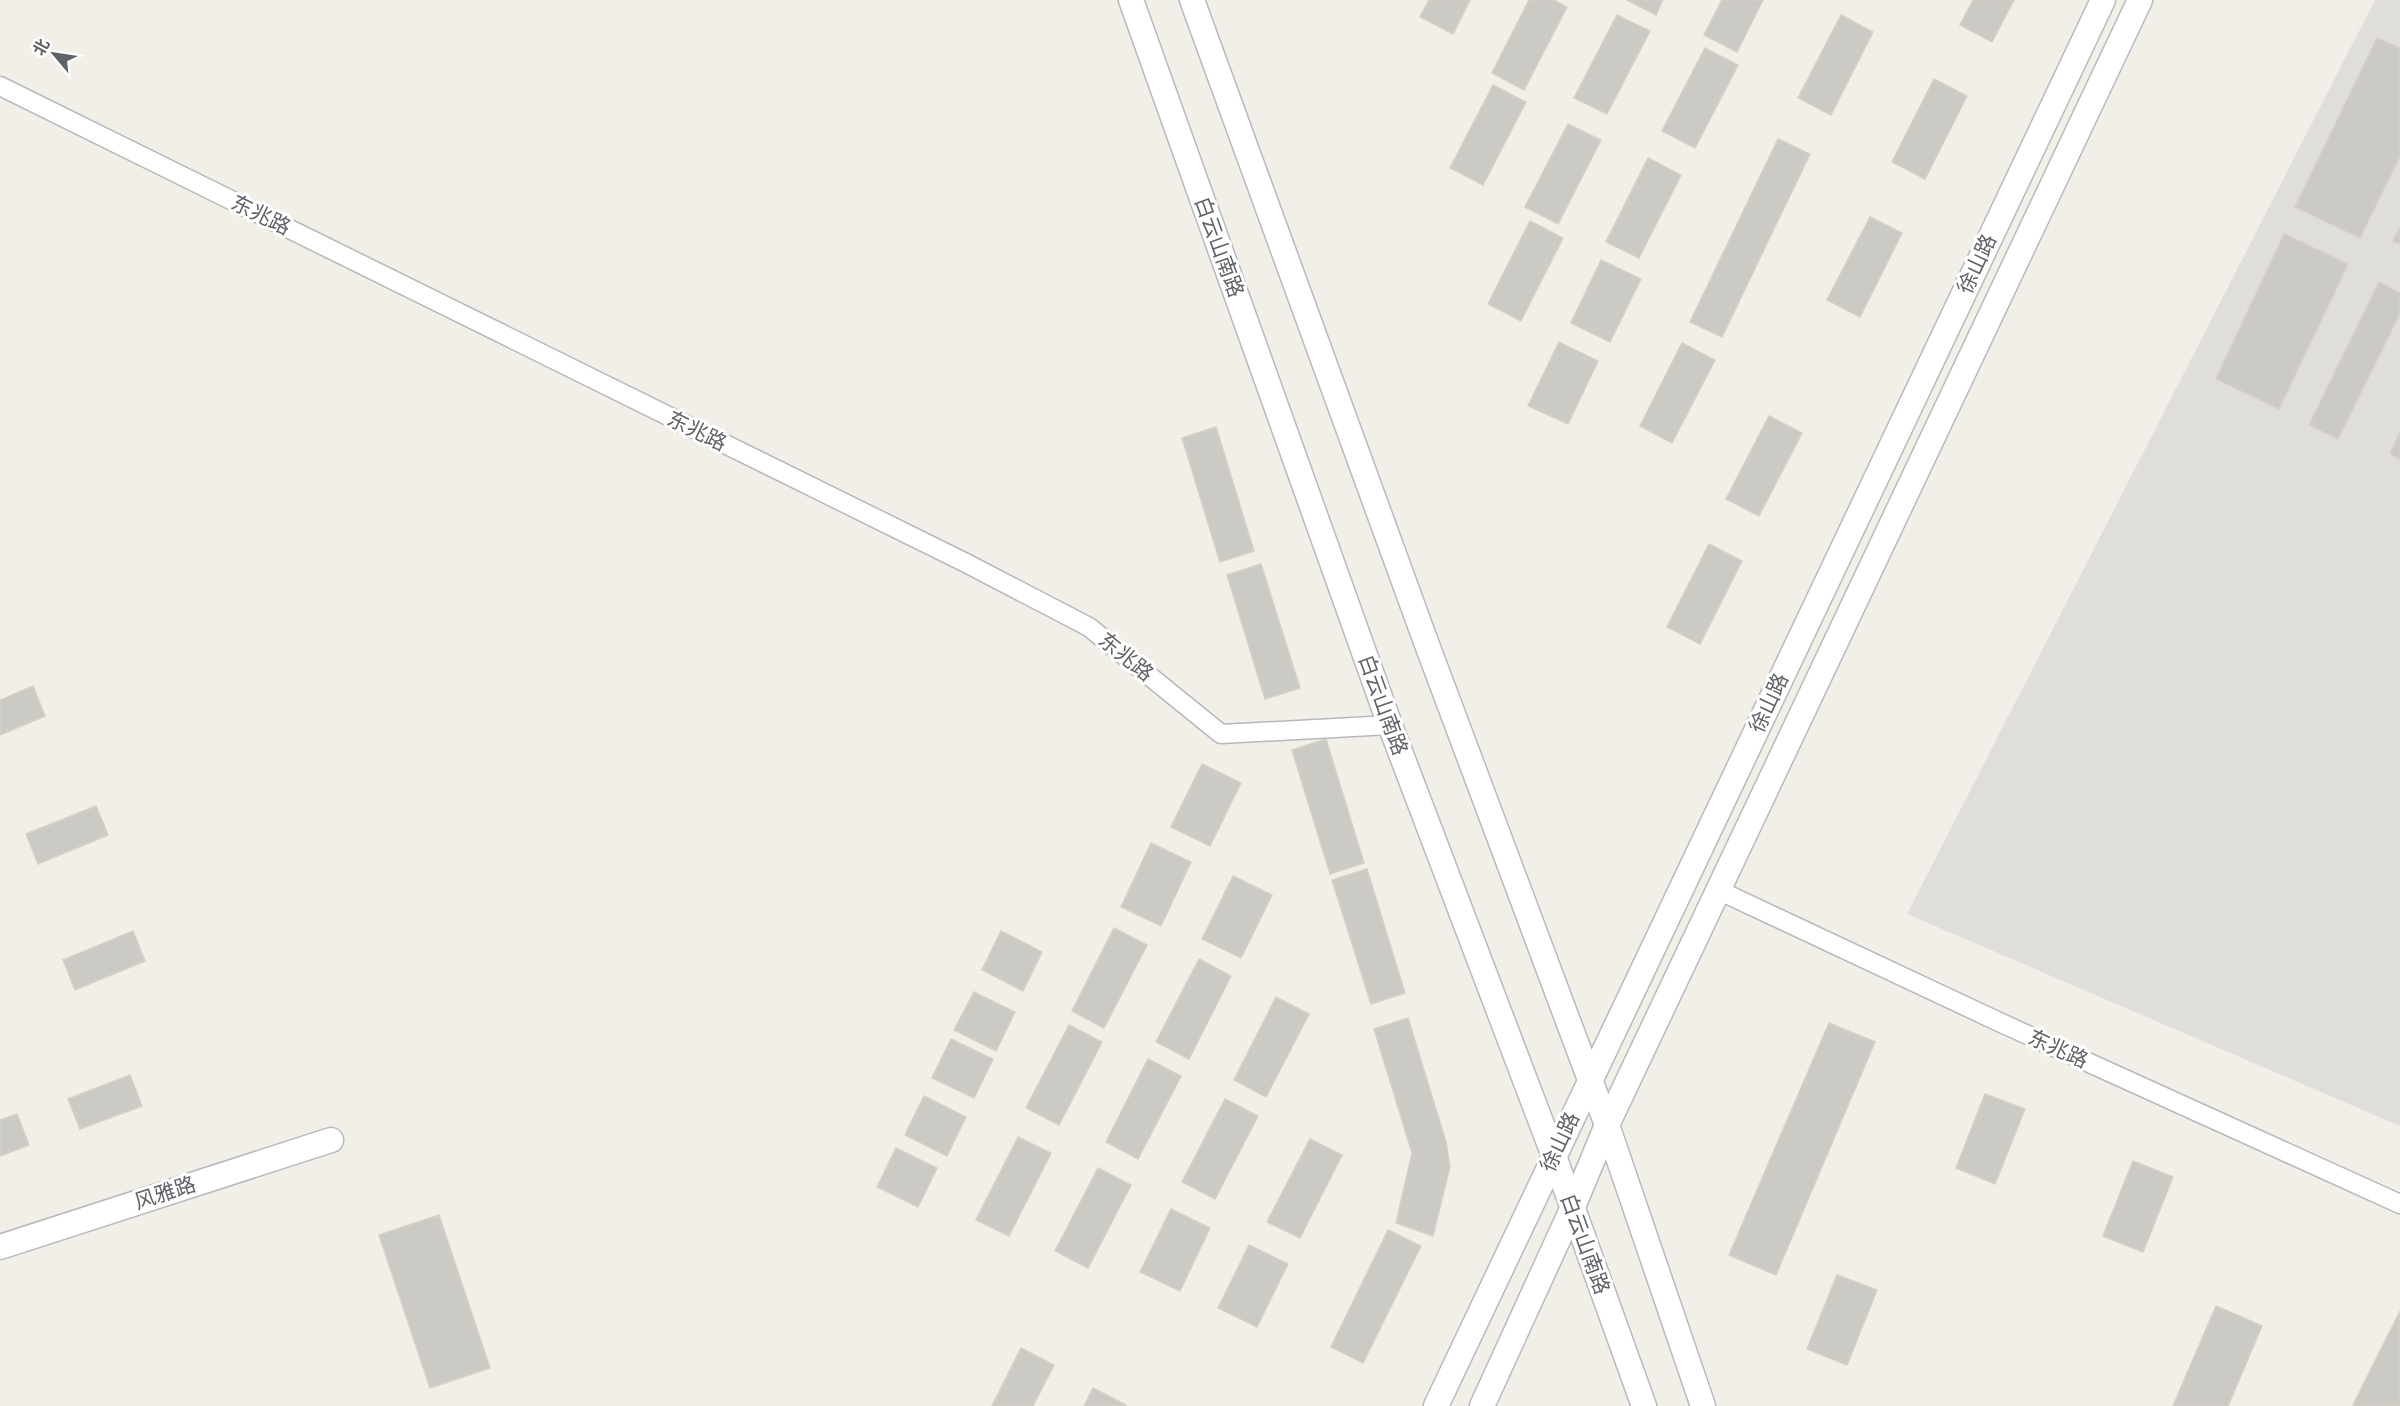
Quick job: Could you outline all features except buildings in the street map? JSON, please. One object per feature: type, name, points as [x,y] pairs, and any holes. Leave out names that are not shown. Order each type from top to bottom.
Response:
[{"type":"main road","name":"白云山南路","points":[[1131,0],[1390,725],[1554,1156],[1644,1406]]},
{"type":"main road","points":[[1192,0],[1426,642],[1607,1125],[1703,1406]]},
{"type":"main road","name":"徐山路","points":[[1436,1406],[2103,0]]},
{"type":"main road","name":"徐山路","points":[[1482,1406],[1573,1208],[1607,1125],[2140,0]]},
{"type":"main road","name":"风雅路","points":[[0,1247],[331,1140]]},
{"type":"street","name":"东兆路","points":[[0,86],[1089,627],[1221,734],[1390,725]]},
{"type":"street","name":"东兆路","points":[[1718,890],[1997,1022],[2400,1204]]},
{"type":"shaded area","points":[[2375,0],[2400,0],[2400,1126],[1907,914]]}]
